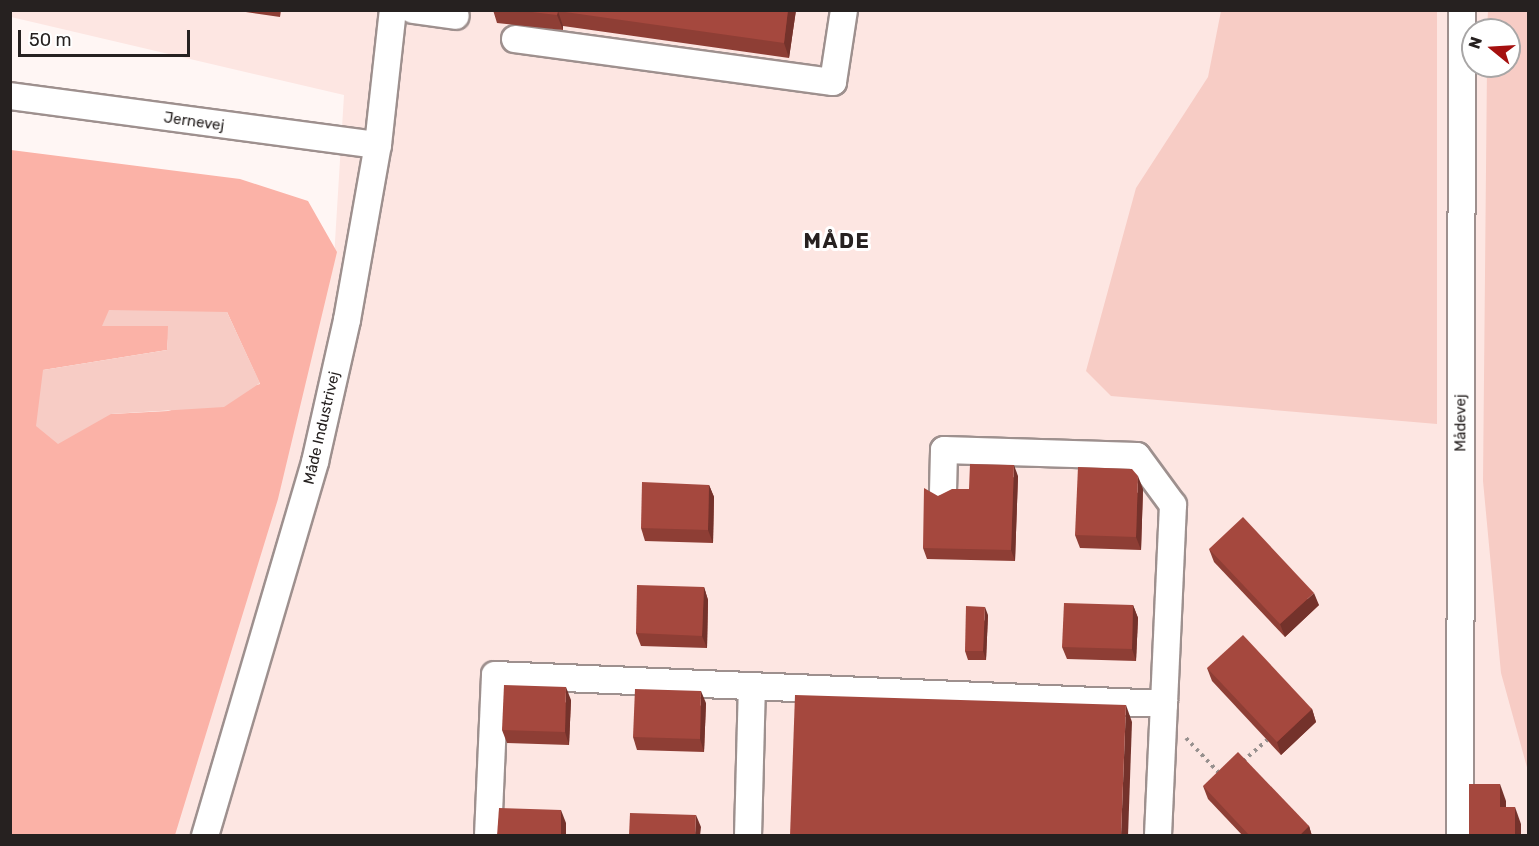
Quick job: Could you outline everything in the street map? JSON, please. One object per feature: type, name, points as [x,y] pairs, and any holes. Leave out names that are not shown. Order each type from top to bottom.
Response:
[{"type":"street","name":"Måde Industrivej","points":[[205,836],[315,462],[347,320],[378,146],[393,10]]},
{"type":"street","points":[[413,10],[456,16]]},
{"type":"street","points":[[515,39],[833,82],[844,10]]},
{"type":"street","name":"Mådevej","points":[[1460,836],[1462,10]]},
{"type":"street","name":"Jernevej","points":[[10,96],[378,146]]},
{"type":"street","points":[[943,492],[944,450],[1137,456],[1173,505],[1158,836]]},
{"type":"street","points":[[488,836],[495,675],[752,686],[1164,709]]},
{"type":"street","points":[[748,836],[752,686]]},
{"type":"path","points":[[1164,709],[1224,779],[1232,770]]},
{"type":"path","points":[[1240,762],[1268,740]]},
{"type":"shaded area","points":[[11,10],[1528,11],[1528,835],[173,835],[334,258],[344,95],[11,17]]},
{"type":"shaded area","points":[[1221,11],[1437,11],[1437,424],[1111,396],[1086,371],[1136,188],[1208,77]]},
{"type":"shaded area","points":[[1488,11],[1528,11],[1528,771],[1501,673],[1483,481],[1487,78],[1521,78],[1521,18],[1488,18]]},
{"type":"shaded area","points":[[11,150],[240,179],[308,201],[337,252],[278,499],[175,835],[11,836]],"holes":[[[227,312],[260,384],[168,411],[111,414],[43,370],[167,350],[169,326],[103,326]]]},
{"type":"shaded area","points":[[109,310],[227,312],[260,383],[224,407],[111,414],[58,444],[36,426],[43,370],[167,350],[168,326],[102,326]]},
{"type":"building","points":[[515,10],[788,10],[784,43],[558,11],[557,15]]},
{"type":"building","points":[[970,464],[1014,465],[1011,550],[923,548],[924,488],[938,496],[952,489],[969,489]]},
{"type":"building","points":[[1078,467],[1132,469],[1138,476],[1136,537],[1075,535]]},
{"type":"building","points":[[642,482],[709,485],[708,530],[641,528]]},
{"type":"building","points":[[1243,517],[1314,593],[1280,624],[1209,549]]},
{"type":"building","points":[[637,585],[704,587],[702,636],[636,633]]},
{"type":"building","points":[[1064,603],[1133,605],[1132,649],[1062,647]]},
{"type":"building","points":[[966,606],[985,607],[983,651],[965,651]]},
{"type":"building","points":[[1243,635],[1312,709],[1277,742],[1207,668]]},
{"type":"building","points":[[504,685],[566,687],[565,732],[502,730]]},
{"type":"building","points":[[635,689],[701,691],[700,739],[633,737]]},
{"type":"building","points":[[795,695],[1126,705],[1121,836],[790,836]]},
{"type":"building","points":[[1238,752],[1309,826],[1299,836],[1250,836],[1203,786]]},
{"type":"building","points":[[1469,784],[1500,784],[1500,807],[1515,807],[1515,834],[1528,834],[1528,836],[1469,836]]},
{"type":"building","points":[[499,808],[561,810],[561,836],[497,836]]},
{"type":"building","points":[[630,813],[696,815],[695,836],[629,836]]},
{"type":"district","name":"MÅDE","points":[[837,241]]}]
